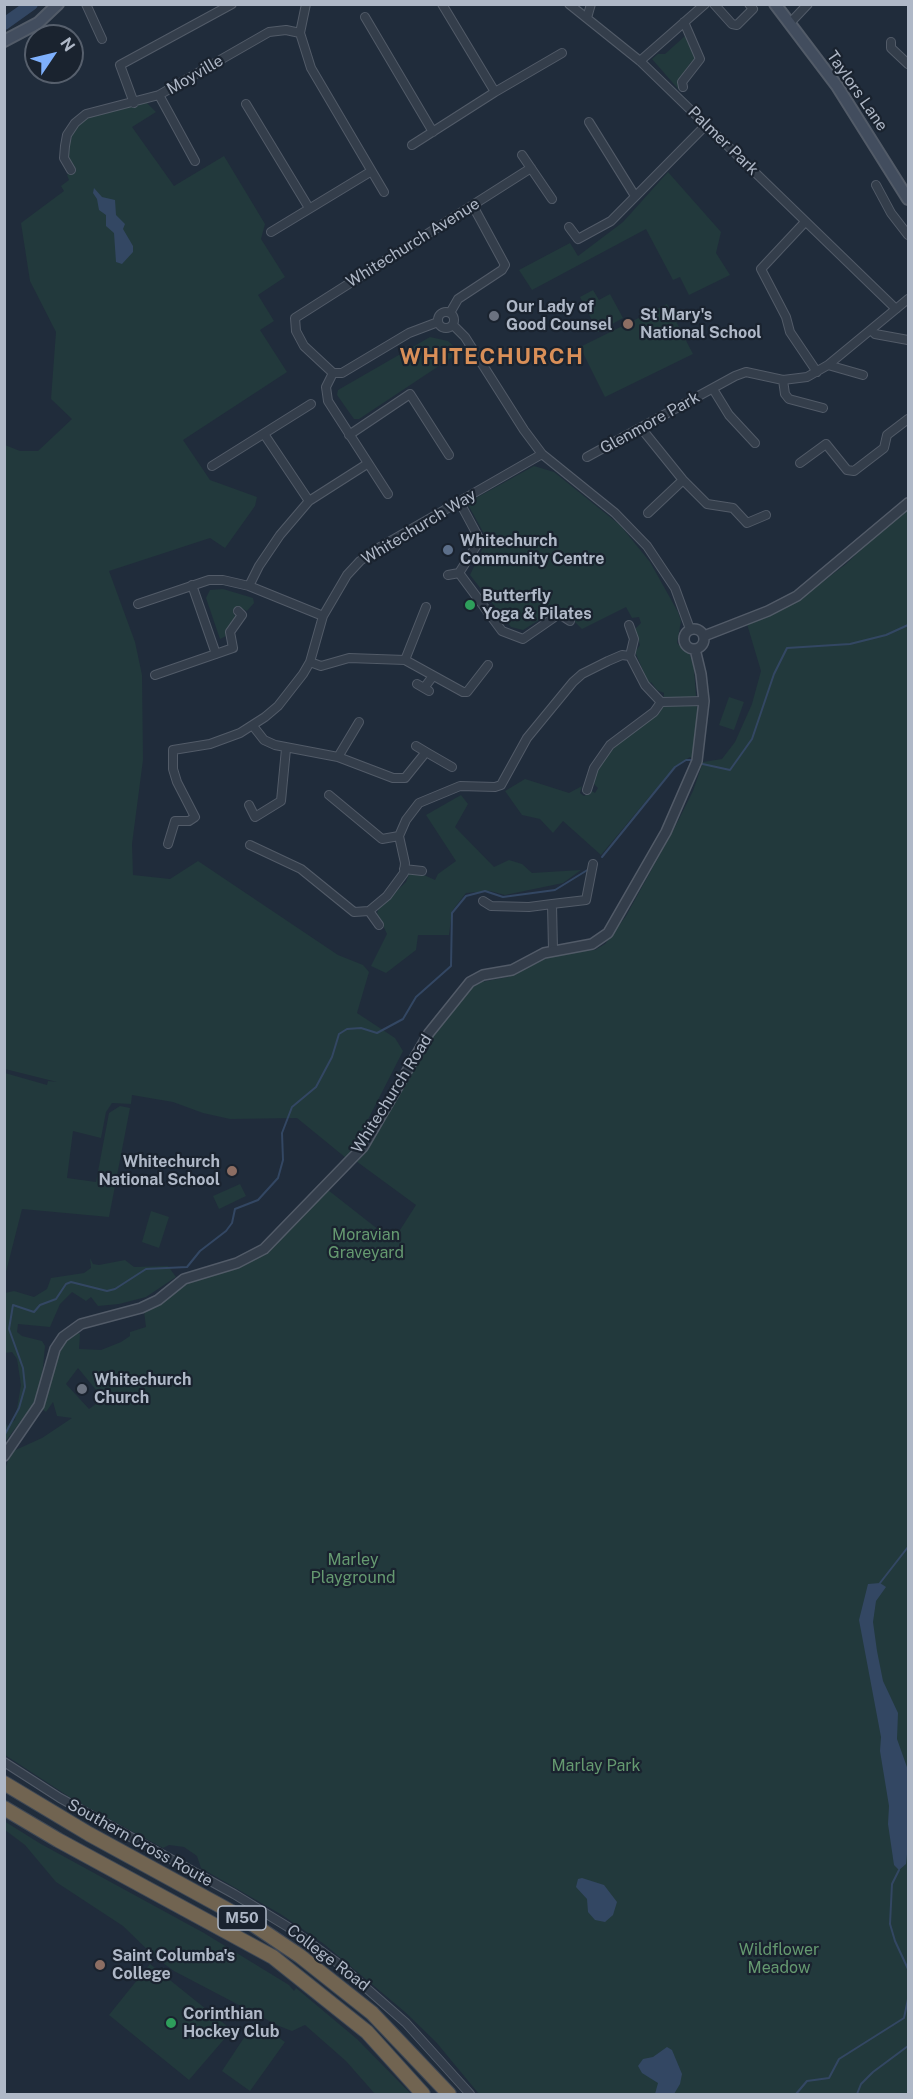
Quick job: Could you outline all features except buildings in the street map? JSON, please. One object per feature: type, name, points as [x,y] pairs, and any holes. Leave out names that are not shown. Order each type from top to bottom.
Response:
[{"type":"highway","name":"Southern Cross Route","points":[[4,1783],[89,1834],[248,1922],[300,1956],[372,2013],[449,2094]]},
{"type":"highway","name":"M50","points":[[4,1808],[58,1840],[273,1957],[367,2032],[423,2094]]},
{"type":"main road","points":[[4,40],[38,23],[58,4]]},
{"type":"main road","name":"Taylors Lane","points":[[775,4],[864,126],[909,199]]},
{"type":"street","points":[[86,4],[102,39]]},
{"type":"street","points":[[134,102],[120,65],[232,4]]},
{"type":"street","points":[[306,4],[300,33],[311,68],[370,172],[384,192]]},
{"type":"street","points":[[442,4],[495,92]]},
{"type":"street","name":"Palmer Park","points":[[569,4],[640,61],[896,309]]},
{"type":"street","points":[[587,18],[591,4]]},
{"type":"street","points":[[640,61],[705,4]]},
{"type":"street","points":[[714,4],[732,24],[736,25],[753,9],[749,4]]},
{"type":"street","points":[[790,23],[808,4]]},
{"type":"street","points":[[365,17],[433,132]]},
{"type":"street","name":"Palmer Park","points":[[683,87],[682,82],[700,59],[684,22]]},
{"type":"street","name":"Moyville","points":[[195,161],[159,96],[269,32],[286,30],[300,33]]},
{"type":"street","points":[[891,42],[891,48],[909,64]]},
{"type":"street","points":[[412,145],[562,53]]},
{"type":"street","points":[[71,170],[64,158],[68,135],[75,123],[86,114],[159,96]]},
{"type":"street","points":[[246,104],[309,208]]},
{"type":"street","points":[[589,122],[635,196]]},
{"type":"street","points":[[569,226],[578,239],[610,221],[706,125]]},
{"type":"street","points":[[522,154],[552,200]]},
{"type":"street","name":"Whitechurch Avenue","points":[[333,373],[304,346],[296,331],[295,318],[531,168]]},
{"type":"street","points":[[271,232],[370,172]]},
{"type":"street","points":[[876,185],[891,213],[909,235]]},
{"type":"street","points":[[450,313],[458,299],[502,270],[505,265],[473,206]]},
{"type":"street","points":[[805,222],[761,269],[786,316],[790,332],[817,372]]},
{"type":"street","points":[[823,408],[789,399],[785,394],[783,380],[797,380],[828,365],[909,299]]},
{"type":"street","points":[[438,322],[440,314],[450,313]]},
{"type":"street","points":[[450,313],[454,317],[453,325]]},
{"type":"street","points":[[438,322],[444,328],[453,325]]},
{"type":"street","points":[[388,494],[328,401],[326,387],[333,373],[342,373],[409,333],[438,322]]},
{"type":"street","points":[[453,325],[465,337],[524,430],[542,454],[615,513],[647,546],[675,588],[690,629],[700,630],[704,636],[703,645],[695,649]]},
{"type":"street","points":[[871,330],[875,334],[909,340]]},
{"type":"street","points":[[828,365],[863,375]]},
{"type":"street","name":"Glenmore Park","points":[[587,457],[746,372],[783,380]]},
{"type":"street","name":"Glenmore Park","points":[[713,389],[729,415],[755,443]]},
{"type":"street","points":[[349,435],[410,394],[449,455]]},
{"type":"street","points":[[212,466],[311,404]]},
{"type":"street","points":[[800,463],[826,444],[847,470],[854,471],[884,448],[887,435],[909,418]]},
{"type":"street","points":[[641,428],[682,480],[707,504],[733,508],[747,524],[766,515]]},
{"type":"street","points":[[264,434],[309,501]]},
{"type":"street","name":"Whitechurch Way","points":[[168,844],[175,821],[189,821],[195,817],[177,782],[172,757],[173,750],[210,744],[253,726],[278,706],[310,662],[323,616],[347,575],[360,561],[542,454]]},
{"type":"street","points":[[249,586],[259,566],[280,535],[309,501],[367,464]]},
{"type":"street","points":[[648,513],[682,480]]},
{"type":"street","points":[[448,575],[459,573],[480,540],[459,501]]},
{"type":"street","points":[[704,636],[771,610],[797,596],[909,503]]},
{"type":"street","points":[[459,573],[502,631],[522,639],[559,614],[570,621]]},
{"type":"street","points":[[138,604],[192,585],[210,580],[223,580],[249,586],[323,616]]},
{"type":"street","points":[[192,585],[216,654]]},
{"type":"street","points":[[405,660],[426,607]]},
{"type":"street","points":[[155,675],[233,648],[230,632],[242,615],[238,611]]},
{"type":"street","points":[[629,625],[634,639],[630,656],[645,685],[661,702],[704,700]]},
{"type":"street","name":"Whitechurch Road","points":[[4,1456],[39,1405],[55,1349],[71,1329],[81,1324],[141,1308],[158,1300],[184,1279],[237,1263],[264,1249],[363,1147],[406,1068],[463,988],[483,975],[512,970],[553,950],[592,944],[608,933],[666,832],[697,762],[704,700],[695,649],[686,645],[684,639],[690,629]]},
{"type":"street","points":[[250,845],[301,869],[354,912],[369,911],[387,896],[400,880],[404,869],[399,836],[401,827],[415,808],[432,797],[460,786],[495,787],[501,785],[527,738],[573,682],[582,674],[614,658],[626,654],[630,656]]},
{"type":"street","points":[[310,662],[321,666],[349,658],[405,660],[467,692],[488,665]]},
{"type":"street","points":[[423,688],[433,676]]},
{"type":"street","points":[[587,790],[594,768],[610,746],[654,712],[661,702]]},
{"type":"street","points":[[338,757],[359,722]]},
{"type":"street","points":[[253,726],[264,740],[286,748],[338,757],[357,766],[401,778],[411,774],[426,752]]},
{"type":"street","points":[[416,746],[452,767]]},
{"type":"street","points":[[249,805],[255,817],[281,801],[286,748]]},
{"type":"street","points":[[329,795],[382,839],[399,836]]},
{"type":"street","points":[[483,901],[491,906],[529,907],[586,900],[588,879],[594,864]]},
{"type":"street","points":[[404,869],[422,871]]},
{"type":"street","points":[[552,904],[553,950]]},
{"type":"street","points":[[369,911],[379,925]]},
{"type":"street","name":"College Road","points":[[4,1762],[60,1798],[234,1894],[288,1927],[339,1964],[389,2007],[435,2053],[470,2094]]},
{"type":"green space","points":[[685,30],[696,55],[695,62],[691,62],[679,80],[679,90],[652,59],[658,54],[665,54],[685,36]]},
{"type":"green space","points":[[145,101],[156,112],[132,127],[174,186],[224,156],[265,224],[261,239],[285,277],[258,295],[274,321],[260,330],[287,372],[183,440],[210,480],[257,497],[255,506],[225,548],[210,538],[109,571],[135,642],[142,675],[143,760],[132,844],[133,875],[170,879],[198,861],[338,955],[363,965],[369,972],[357,1013],[395,1038],[403,1051],[346,1158],[297,1118],[230,1119],[203,1113],[173,1102],[132,1095],[131,1104],[112,1103],[106,1112],[101,1138],[73,1131],[67,1178],[96,1182],[109,1113],[120,1106],[130,1108],[109,1217],[22,1209],[5,1276],[5,1073],[47,1085],[48,1081],[57,1082],[5,1069],[5,445],[20,451],[38,451],[72,419],[51,399],[56,332],[30,281],[21,223],[64,191],[61,186],[69,180],[67,175],[74,170],[67,162],[69,135],[78,124],[87,116]]},
{"type":"green space","points":[[668,172],[721,232],[716,253],[730,275],[689,295],[680,277],[673,280],[646,229],[532,290],[519,270],[570,243],[578,256],[623,222]]},
{"type":"green space","points":[[593,290],[599,300],[610,294],[623,318],[598,332],[580,297]]},
{"type":"green space","points":[[667,304],[693,354],[605,397],[580,347]]},
{"type":"green space","points":[[430,337],[448,341],[460,352],[359,419],[354,419],[337,395],[338,390]]},
{"type":"green space","points":[[534,466],[554,472],[620,525],[650,562],[678,612],[681,621],[677,643],[690,655],[694,669],[697,709],[694,759],[690,757],[675,766],[601,855],[563,821],[553,833],[540,819],[522,815],[505,791],[525,779],[569,793],[582,786],[580,793],[584,796],[592,791],[595,793],[598,788],[594,784],[594,777],[598,766],[621,740],[658,714],[663,707],[664,693],[657,690],[651,682],[649,684],[635,652],[640,645],[635,629],[641,623],[639,617],[632,618],[626,607],[582,629],[560,607],[523,630],[511,627],[470,575],[487,539],[467,503]]},
{"type":"green space","points":[[908,508],[908,2094],[479,2094],[436,2042],[405,2012],[324,1944],[282,1915],[201,1868],[197,1856],[184,1847],[169,1845],[163,1848],[74,1800],[5,1755],[5,1469],[11,1452],[42,1438],[72,1418],[57,1416],[53,1402],[46,1412],[42,1409],[61,1345],[76,1331],[80,1334],[79,1349],[101,1350],[121,1342],[130,1336],[130,1332],[146,1327],[144,1311],[188,1281],[250,1262],[266,1253],[328,1190],[393,1241],[416,1205],[356,1161],[368,1145],[414,1059],[461,997],[476,983],[508,977],[547,958],[568,951],[595,950],[605,944],[626,916],[675,827],[693,791],[703,762],[722,759],[735,742],[752,704],[761,671],[747,624],[779,611],[803,597],[846,564],[892,520]],"holes":[[[78,1368],[101,1396],[105,1390],[100,1401],[89,1409],[66,1384]]]},
{"type":"green space","points":[[223,589],[253,598],[254,603],[247,611],[237,606],[233,611],[236,619],[228,627],[226,636],[220,639],[206,598],[210,590]]},
{"type":"green space","points":[[729,697],[744,702],[734,730],[719,725]]},
{"type":"green space","points":[[461,795],[468,804],[455,827],[494,867],[509,860],[522,864],[532,873],[581,870],[563,883],[505,895],[490,891],[466,893],[452,911],[449,935],[418,935],[416,950],[386,973],[371,966],[387,934],[377,913],[379,908],[406,882],[409,874],[424,875],[435,880],[438,874],[456,861],[426,815]]},
{"type":"green space","points":[[240,1184],[246,1196],[219,1209],[213,1196]]},
{"type":"green space","points":[[151,1211],[169,1217],[159,1248],[142,1242]]},
{"type":"green space","points":[[90,1258],[93,1264],[99,1265],[125,1260],[134,1267],[168,1266],[176,1277],[146,1297],[119,1304],[98,1306],[91,1297],[86,1301],[72,1292],[60,1304],[50,1327],[18,1324],[17,1332],[22,1336],[42,1341],[45,1346],[42,1378],[33,1405],[5,1442],[5,1420],[7,1426],[15,1420],[21,1385],[17,1359],[12,1352],[5,1353],[5,1293],[14,1291],[34,1297],[47,1289],[51,1278],[84,1273],[91,1268]]},
{"type":"green space","points":[[4,1821],[41,1844],[204,1933],[289,1985],[294,1991],[296,1988],[357,2039],[411,2094],[375,2094],[346,2061],[305,2025],[292,2031],[279,2026],[174,1971],[155,1957],[123,1926],[56,1882],[25,1845],[5,1830]]},
{"type":"green space","name":"Corinthian Hockey Club","points":[[150,1964],[232,2030],[189,2080],[109,2015]]},
{"type":"green space","points":[[255,2021],[285,2042],[250,2091],[222,2071]]},
{"type":"water","points":[[94,188],[102,197],[115,200],[116,215],[125,224],[123,229],[133,246],[133,252],[122,264],[116,262],[114,233],[106,226],[106,215],[99,210],[93,193]]},
{"type":"water","points":[[880,1583],[886,1587],[876,1601],[873,1622],[877,1651],[883,1681],[898,1713],[897,1739],[908,1770],[908,1845],[906,1864],[899,1870],[894,1865],[888,1824],[889,1806],[880,1751],[881,1737],[859,1620],[868,1584]]},
{"type":"water","points":[[582,1878],[604,1885],[617,1902],[613,1915],[605,1922],[595,1920],[588,1912],[587,1899],[576,1887],[578,1879]]},
{"type":"water","points":[[667,2047],[672,2050],[682,2074],[680,2084],[674,2094],[655,2094],[658,2083],[642,2073],[638,2066],[643,2059],[653,2057]]},
{"type":"waterway","points":[[4,24],[32,4]]},
{"type":"waterway","points":[[698,763],[730,770],[752,739],[774,674],[787,648],[850,644],[886,635],[908,625]]},
{"type":"waterway","points":[[602,857],[675,767],[686,760],[694,760]]},
{"type":"waterway","points":[[4,1436],[19,1408],[25,1387],[23,1368],[9,1329],[13,1305],[34,1312],[40,1305],[56,1299],[66,1284],[71,1282],[107,1291],[115,1289],[146,1269],[187,1267],[200,1251],[226,1231],[232,1223],[235,1209],[258,1200],[278,1178],[283,1160],[282,1133],[292,1107],[316,1087],[332,1057],[339,1034],[347,1029],[361,1028],[377,1033],[403,1019],[416,997],[451,966],[452,913],[466,896],[485,891],[503,897],[555,890],[589,869]]},
{"type":"waterway","points":[[880,1583],[908,1547]]},
{"type":"waterway","points":[[899,1870],[892,1884],[890,1924],[908,1969]]},
{"type":"waterway","points":[[796,2094],[807,2081],[829,2078],[839,2059],[904,2018],[908,1999]]},
{"type":"waterway","points":[[857,2094],[861,2084],[873,2072],[908,2046]]},
{"type":"place","name":"Our Lady of Good Counsel","points":[[494,316]]},
{"type":"place","name":"St Mary's National School","points":[[628,324]]},
{"type":"place","name":"Whitechurch Community Centre","points":[[448,550]]},
{"type":"place","name":"Butterfly Yoga & Pilates","points":[[470,605]]},
{"type":"place","name":"Whitechurch National School","points":[[232,1171]]},
{"type":"place","name":"Whitechurch Church","points":[[82,1389]]},
{"type":"place","name":"Saint Columba's College","points":[[100,1965]]},
{"type":"place","name":"Corinthian Hockey Club","points":[[171,2023]]},
{"type":"district","name":"WHITECHURCH","points":[[492,357]]},
{"type":"park label","name":"Moravian Graveyard","points":[[366,1244]]},
{"type":"park label","name":"Marley Playground","points":[[353,1569]]},
{"type":"park label","name":"Marlay Park","points":[[596,1766]]},
{"type":"park label","name":"Wildflower Meadow","points":[[779,1959]]}]
